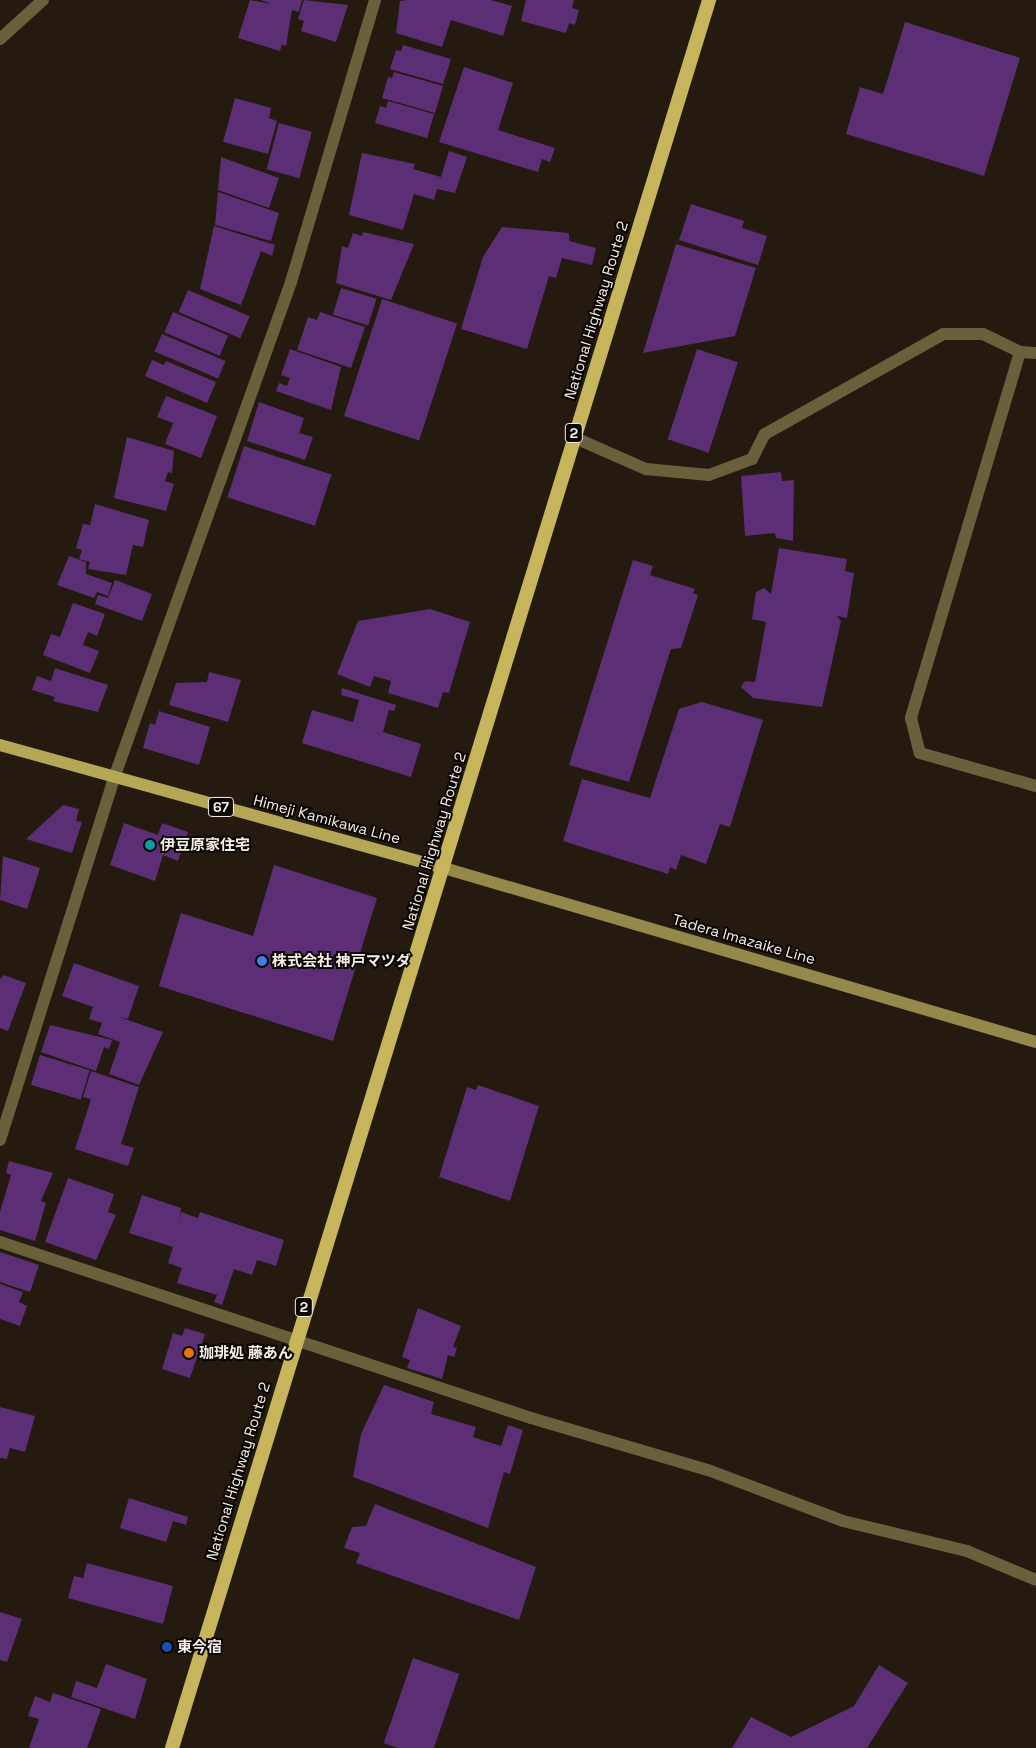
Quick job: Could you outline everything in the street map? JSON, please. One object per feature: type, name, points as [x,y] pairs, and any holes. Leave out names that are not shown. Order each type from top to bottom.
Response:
[{"type":"highway","name":"National Highway Route 2","points":[[172,1748],[295,1338],[444,868],[573,437],[709,0]]},
{"type":"main road","name":"Himeji Kamikawa Line","points":[[0,744],[114,778],[444,868]]},
{"type":"main road","name":"Tadera Imazaike Line","points":[[444,868],[1036,1042]]},
{"type":"street","points":[[0,39],[43,0]]},
{"type":"street","points":[[0,1140],[114,778],[291,282],[375,0]]},
{"type":"street","points":[[573,437],[646,469],[709,475],[752,459],[765,434],[943,334],[983,334],[1020,352],[1036,353]]},
{"type":"street","points":[[1020,352],[911,718],[920,753],[1036,786]]},
{"type":"street","points":[[0,1242],[295,1338],[531,1418],[708,1470],[843,1521],[967,1551],[1036,1580]]},
{"type":"building","points":[[250,0],[271,4],[261,0],[302,0],[299,12],[292,10],[286,46],[282,44],[280,51],[238,38]]},
{"type":"building","points":[[304,0],[348,5],[336,42],[301,31],[304,21],[298,19]]},
{"type":"building","points":[[491,0],[512,6],[503,36],[451,20],[442,47],[396,33],[400,1]]},
{"type":"building","points":[[526,0],[574,0],[572,8],[579,10],[575,25],[569,23],[566,33],[521,21]]},
{"type":"building","points":[[905,22],[1020,58],[984,176],[846,134],[860,87],[883,94]]},
{"type":"building","points":[[403,45],[451,59],[443,84],[390,69],[396,50],[401,51]]},
{"type":"building","points":[[464,67],[513,83],[498,130],[555,148],[550,162],[542,159],[538,172],[439,142]]},
{"type":"building","points":[[394,72],[443,86],[435,113],[382,98],[388,77],[392,78]]},
{"type":"building","points":[[235,98],[271,108],[269,118],[277,121],[268,154],[223,142]]},
{"type":"building","points":[[388,101],[434,114],[427,138],[375,123],[380,106],[386,108]]},
{"type":"building","points":[[279,123],[312,132],[299,178],[267,169]]},
{"type":"building","points":[[449,151],[467,157],[455,193],[437,189],[434,200],[414,194],[403,230],[349,215],[362,153],[415,164],[413,169],[441,177]]},
{"type":"building","points":[[221,157],[279,178],[269,208],[218,190]]},
{"type":"building","points":[[218,192],[279,213],[271,241],[215,225]]},
{"type":"building","points":[[691,204],[744,221],[742,228],[767,236],[758,265],[679,240]]},
{"type":"building","points":[[214,226],[275,245],[272,256],[261,251],[241,305],[200,289]]},
{"type":"building","points":[[502,227],[569,233],[569,241],[596,248],[592,265],[562,258],[556,278],[549,276],[527,349],[461,329],[483,257]]},
{"type":"building","points":[[363,232],[414,244],[391,300],[336,283],[342,246],[348,248],[353,233],[362,236]]},
{"type":"building","points":[[676,244],[756,268],[735,336],[643,353]]},
{"type":"building","points":[[341,288],[376,299],[368,326],[333,315]]},
{"type":"building","points":[[188,290],[250,316],[240,338],[179,312]]},
{"type":"building","points":[[382,299],[457,323],[419,440],[344,416]]},
{"type":"building","points":[[173,312],[228,335],[220,356],[164,332]]},
{"type":"building","points":[[320,312],[365,327],[351,368],[297,350],[308,317],[317,320]]},
{"type":"building","points":[[162,334],[226,361],[218,378],[155,351]]},
{"type":"building","points":[[290,349],[341,367],[331,410],[276,391],[279,383],[287,386],[290,378],[281,375]]},
{"type":"building","points":[[697,349],[738,362],[709,453],[668,439]]},
{"type":"building","points":[[152,360],[164,365],[166,361],[216,382],[207,403],[145,376]]},
{"type":"building","points":[[166,396],[217,416],[201,458],[165,444],[173,423],[157,417]]},
{"type":"building","points":[[259,402],[304,418],[299,433],[313,437],[305,460],[247,441]]},
{"type":"building","points":[[127,437],[174,451],[172,473],[168,472],[165,481],[174,484],[166,511],[114,498]]},
{"type":"building","points":[[244,446],[331,474],[315,526],[227,497]]},
{"type":"building","points":[[781,472],[782,481],[794,480],[793,541],[776,538],[775,533],[745,536],[741,476]]},
{"type":"building","points":[[95,504],[149,520],[143,547],[133,545],[126,575],[88,569],[90,562],[79,559],[82,550],[76,548],[83,524],[90,525]]},
{"type":"building","points":[[779,548],[847,559],[845,571],[854,573],[847,618],[837,616],[841,621],[822,707],[753,698],[741,687],[745,681],[755,682],[766,622],[752,619],[756,592],[764,588],[771,594]]},
{"type":"building","points":[[69,556],[86,562],[86,574],[112,583],[108,596],[97,592],[94,598],[57,585]]},
{"type":"building","points":[[633,560],[653,566],[650,575],[695,589],[693,593],[698,595],[681,648],[671,649],[629,782],[569,765]]},
{"type":"building","points":[[115,580],[152,594],[142,621],[95,604],[98,595],[108,598]]},
{"type":"building","points":[[73,603],[105,614],[97,636],[88,632],[83,645],[99,651],[90,673],[43,655],[51,634],[60,637]]},
{"type":"building","points":[[430,609],[470,622],[449,693],[443,692],[438,708],[388,693],[391,681],[374,676],[370,687],[337,674],[358,621]]},
{"type":"building","points":[[55,668],[108,685],[98,712],[53,701],[55,697],[32,690],[37,676],[51,681]]},
{"type":"building","points":[[209,672],[241,680],[228,722],[169,705],[176,683],[207,682]]},
{"type":"building","points":[[342,688],[396,705],[394,711],[389,710],[383,732],[421,744],[411,777],[302,743],[312,710],[353,722],[359,700],[341,695]]},
{"type":"building","points":[[702,702],[763,720],[730,827],[720,824],[706,864],[681,855],[676,870],[670,867],[668,874],[563,841],[582,779],[650,798],[679,709]]},
{"type":"building","points":[[159,711],[210,727],[199,765],[143,748],[150,723],[155,725]]},
{"type":"building","points":[[63,805],[79,809],[76,821],[82,822],[72,853],[26,839]]},
{"type":"building","name":"伊豆原家住宅","points":[[124,823],[158,835],[162,823],[188,832],[178,861],[163,855],[155,881],[110,865]]},
{"type":"building","points":[[3,856],[40,868],[27,909],[0,900]]},
{"type":"building","name":"株式会社 神戸マツダ","points":[[274,865],[377,898],[333,1041],[159,986],[181,913],[253,936]]},
{"type":"building","points":[[74,963],[139,986],[128,1019],[119,1017],[163,1032],[139,1085],[109,1074],[120,1042],[98,1034],[102,1023],[89,1019],[93,1007],[62,996]]},
{"type":"building","points":[[4,975],[26,983],[8,1031],[0,1028],[0,979]]},
{"type":"building","points":[[50,1025],[112,1040],[109,1049],[104,1047],[96,1071],[41,1052]]},
{"type":"building","points":[[40,1055],[90,1070],[81,1100],[31,1085]]},
{"type":"building","points":[[91,1071],[139,1087],[121,1144],[134,1148],[128,1166],[75,1149],[91,1099],[83,1097]]},
{"type":"building","points":[[478,1085],[539,1106],[510,1201],[439,1177],[467,1087],[476,1090]]},
{"type":"building","points":[[9,1161],[53,1173],[41,1201],[46,1203],[35,1241],[0,1230],[0,1212],[11,1175],[6,1173]]},
{"type":"building","points":[[68,1178],[114,1194],[108,1212],[116,1215],[96,1260],[45,1242]]},
{"type":"building","points":[[142,1195],[181,1208],[179,1221],[181,1212],[198,1218],[200,1212],[284,1240],[276,1266],[257,1260],[252,1275],[234,1269],[222,1305],[214,1302],[217,1295],[177,1283],[182,1268],[168,1263],[173,1247],[129,1233]]},
{"type":"building","points":[[0,1252],[39,1265],[30,1292],[0,1282]]},
{"type":"building","points":[[0,1284],[23,1292],[19,1302],[27,1306],[20,1326],[0,1319]]},
{"type":"building","points":[[418,1308],[461,1326],[453,1347],[457,1348],[454,1357],[448,1355],[442,1379],[407,1368],[410,1360],[402,1357]]},
{"type":"building","points":[[185,1328],[205,1334],[190,1378],[162,1369],[173,1333],[182,1336]]},
{"type":"building","points":[[384,1385],[434,1402],[431,1414],[476,1427],[473,1437],[501,1446],[508,1425],[523,1430],[510,1474],[504,1472],[488,1528],[353,1477],[361,1434]]},
{"type":"building","points":[[0,1407],[35,1416],[25,1452],[10,1448],[7,1459],[0,1458]]},
{"type":"building","points":[[129,1498],[188,1517],[186,1525],[173,1521],[166,1542],[120,1528]]},
{"type":"building","points":[[375,1504],[536,1567],[519,1620],[356,1563],[360,1553],[344,1548],[352,1527],[366,1526]]},
{"type":"building","points":[[87,1563],[173,1586],[163,1624],[68,1598],[74,1576],[83,1578]]},
{"type":"building","points":[[0,1612],[22,1619],[7,1662],[0,1660]]},
{"type":"building","points":[[413,1658],[459,1674],[434,1748],[398,1748],[384,1743]]},
{"type":"building","points":[[106,1664],[147,1679],[135,1719],[71,1697],[76,1681],[97,1688]]},
{"type":"building","points":[[879,1665],[908,1683],[867,1748],[732,1748],[751,1717],[791,1737],[854,1706]]},
{"type":"building","points":[[53,1693],[101,1709],[87,1748],[29,1748],[39,1719],[28,1716],[35,1696],[50,1702]]},
{"type":"place","name":"伊豆原家住宅","points":[[150,845]]},
{"type":"place","name":"株式会社 神戸マツダ","points":[[262,961]]},
{"type":"place","name":"珈琲処 藤あん","points":[[189,1353]]},
{"type":"place","name":"東今宿","points":[[167,1647]]}]
